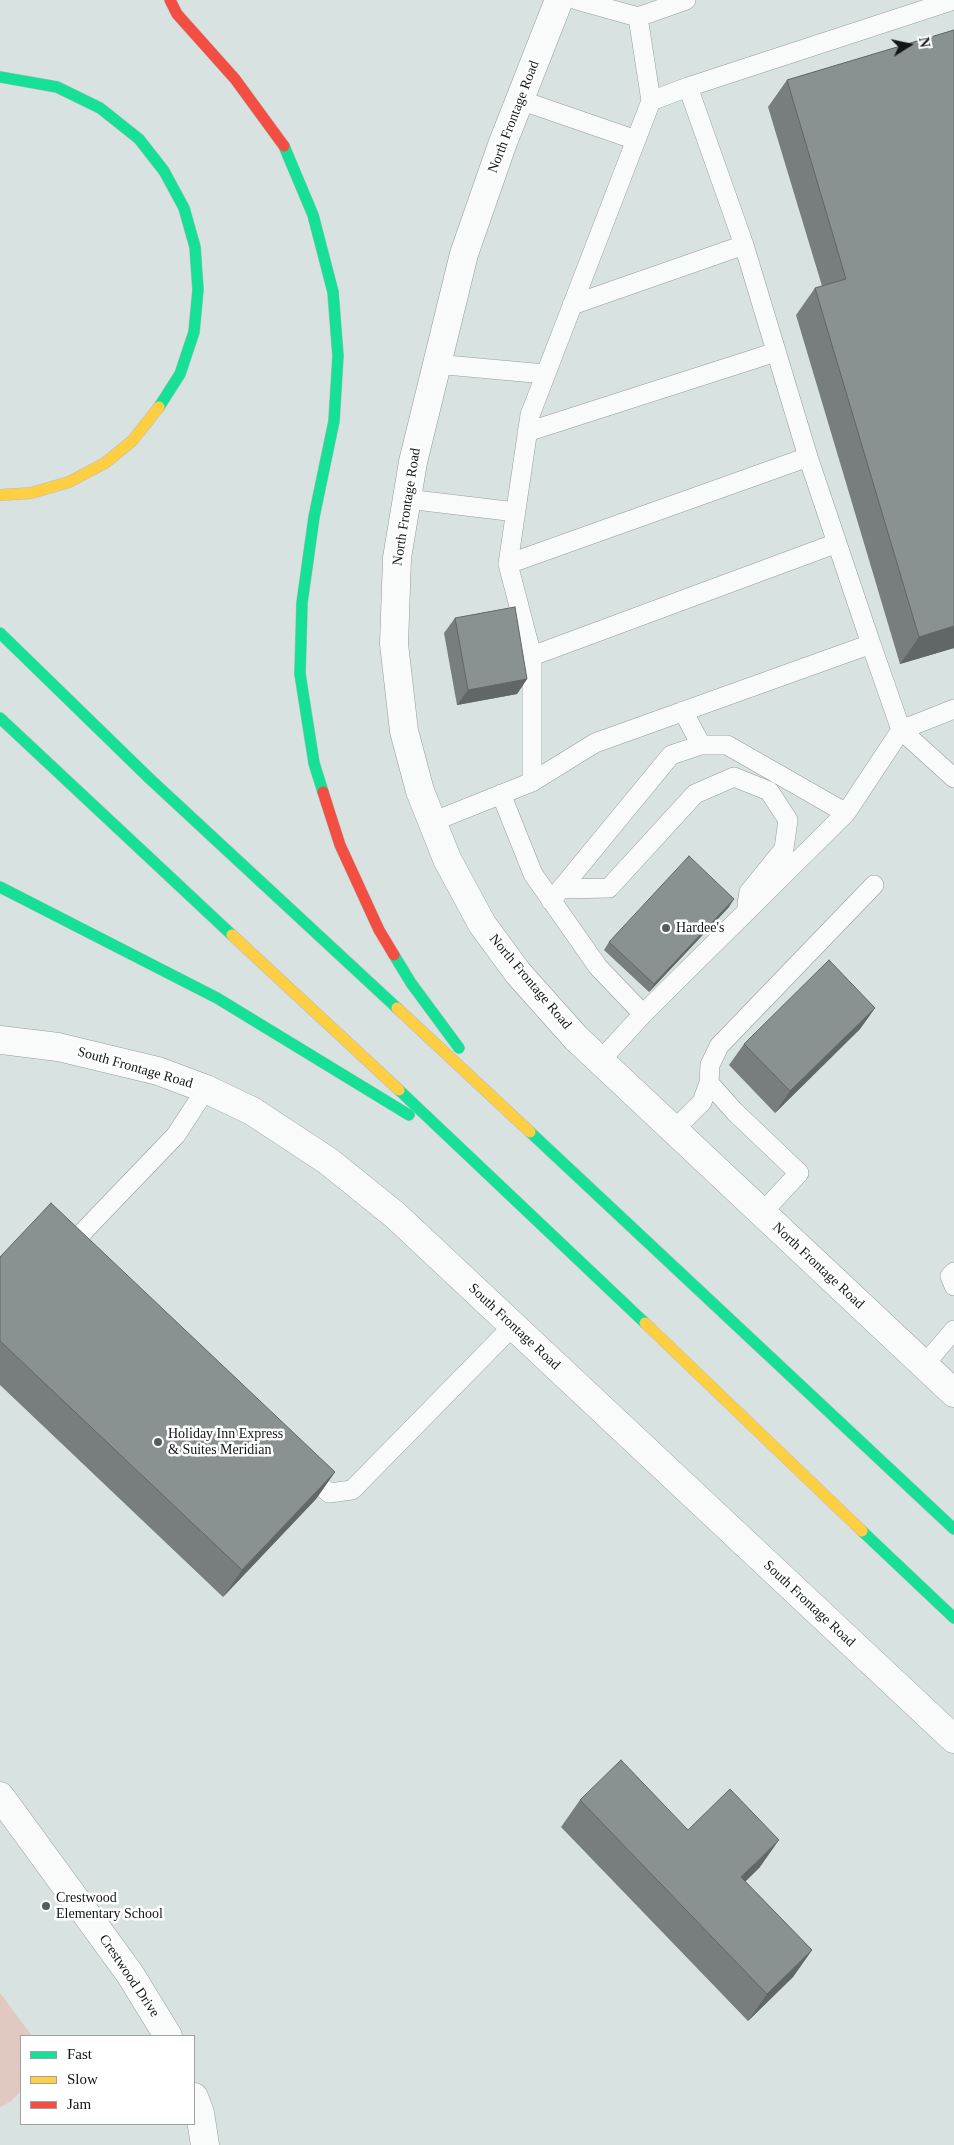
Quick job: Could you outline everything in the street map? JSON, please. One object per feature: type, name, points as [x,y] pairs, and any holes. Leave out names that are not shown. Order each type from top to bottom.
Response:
[{"type":"highway","points":[[170,0],[177,14],[235,79],[283,143],[313,215],[333,292],[338,356],[334,421],[314,517],[302,603],[300,674],[314,763],[340,845],[379,930],[411,983],[496,1100]]},
{"type":"highway","points":[[156,4],[177,14]]},
{"type":"highway","points":[[0,77],[57,87],[100,108],[139,139],[164,171],[184,208],[195,246],[198,290],[194,332],[180,374],[157,411],[132,441],[105,463],[69,482],[31,493],[0,495]]},
{"type":"highway","points":[[0,633],[150,779],[954,1529]]},
{"type":"highway","points":[[0,718],[458,1145],[954,1618]]},
{"type":"highway","points":[[0,887],[217,998],[458,1145]]},
{"type":"street","name":"North Frontage Road","points":[[560,0],[520,100],[464,254],[435,364],[407,499],[397,558],[394,644],[404,731],[420,790],[447,859],[482,924],[518,973],[576,1038],[954,1393]]},
{"type":"street","name":"South Frontage Road","points":[[0,1040],[67,1050],[158,1072],[206,1089],[252,1111],[328,1161],[395,1215],[954,1740]]},
{"type":"street","name":"Crestwood Drive","points":[[0,1796],[130,1974],[167,2035]]},
{"type":"street","points":[[195,2100],[200,2113],[205,2145]]},
{"type":"lane","points":[[577,0],[638,17],[686,0]]},
{"type":"lane","points":[[651,101],[688,87],[954,0]]},
{"type":"lane","points":[[532,782],[532,656],[508,564],[530,415],[651,101],[638,17]]},
{"type":"lane","points":[[688,87],[744,245],[808,457],[901,730],[954,778]]},
{"type":"lane","points":[[520,100],[636,140]]},
{"type":"lane","points":[[572,305],[744,245]]},
{"type":"lane","points":[[527,432],[776,352]]},
{"type":"lane","points":[[435,364],[545,374]]},
{"type":"lane","points":[[508,564],[808,457]]},
{"type":"lane","points":[[407,499],[516,512]]},
{"type":"lane","points":[[532,656],[837,543]]},
{"type":"lane","points":[[432,822],[532,782],[595,743],[871,644]]},
{"type":"lane","points":[[600,1061],[643,1014],[846,812],[901,730],[954,709]]},
{"type":"lane","points":[[683,711],[701,745]]},
{"type":"lane","points":[[557,895],[671,754],[701,745],[727,745],[846,812]]},
{"type":"lane","points":[[557,895],[608,888],[695,794],[734,777],[769,791],[788,820],[784,848],[750,892],[745,913]]},
{"type":"lane","points":[[501,794],[533,874],[557,895],[598,967],[643,1014]]},
{"type":"lane","points":[[674,1130],[702,1102],[709,1083],[710,1065],[719,1046],[874,884]]},
{"type":"lane","points":[[709,1083],[735,1112],[799,1173],[762,1213]]},
{"type":"lane","points":[[84,1272],[76,1259],[81,1234],[176,1135],[206,1089]]},
{"type":"lane","points":[[954,1272],[950,1276],[954,1286]]},
{"type":"lane","points":[[293,1461],[329,1494],[352,1490],[513,1326]]},
{"type":"lane","points":[[924,1365],[954,1330]]},
{"type":"shaded area","points":[[0,1993],[31,2035],[20,2035],[20,2092],[10,2102],[0,2107]]},
{"type":"building","points":[[954,30],[954,626],[919,637],[815,288],[846,279],[787,80]]},
{"type":"building","points":[[515,607],[527,679],[468,690],[455,618]]},
{"type":"building","name":"Hardee's","points":[[689,856],[734,899],[654,984],[609,942]]},
{"type":"building","points":[[829,960],[875,1008],[790,1091],[744,1044]]},
{"type":"building","name":"Holiday Inn Express & Suites Meridian","points":[[51,1203],[335,1472],[242,1570],[0,1341],[0,1257]]},
{"type":"building","points":[[621,1760],[688,1830],[730,1789],[779,1840],[741,1877],[812,1950],[767,1994],[580,1800]]},
{"type":"traffic: fast","points":[[0,77],[57,87],[100,108],[139,139],[164,171],[184,208],[195,247],[198,290],[194,332],[180,374],[159,407]]},
{"type":"traffic: fast","points":[[284,146],[313,215],[333,292],[338,356],[334,421],[314,517],[302,603],[300,674],[314,763],[323,792]]},
{"type":"traffic: fast","points":[[0,633],[150,779],[397,1008]]},
{"type":"traffic: fast","points":[[0,718],[232,935]]},
{"type":"traffic: fast","points":[[0,887],[217,998],[409,1115]]},
{"type":"traffic: fast","points":[[394,955],[411,983],[459,1048]]},
{"type":"traffic: fast","points":[[399,1090],[645,1323]]},
{"type":"traffic: fast","points":[[530,1132],[954,1529]]},
{"type":"traffic: fast","points":[[862,1531],[954,1618]]},
{"type":"traffic: slow","points":[[0,495],[31,493],[69,482],[105,463],[132,441],[159,407]]},
{"type":"traffic: slow","points":[[232,935],[399,1090]]},
{"type":"traffic: slow","points":[[397,1008],[530,1132]]},
{"type":"traffic: slow","points":[[645,1323],[862,1531]]},
{"type":"traffic: jam","points":[[170,0],[177,14],[235,79],[284,146]]},
{"type":"traffic: jam","points":[[323,792],[340,845],[379,930],[394,955]]},
{"type":"place","name":"Hardee's","points":[[666,928]]},
{"type":"place","name":"Holiday Inn Express & Suites Meridian","points":[[158,1442]]},
{"type":"place","name":"Crestwood Elementary School","points":[[46,1906]]}]
